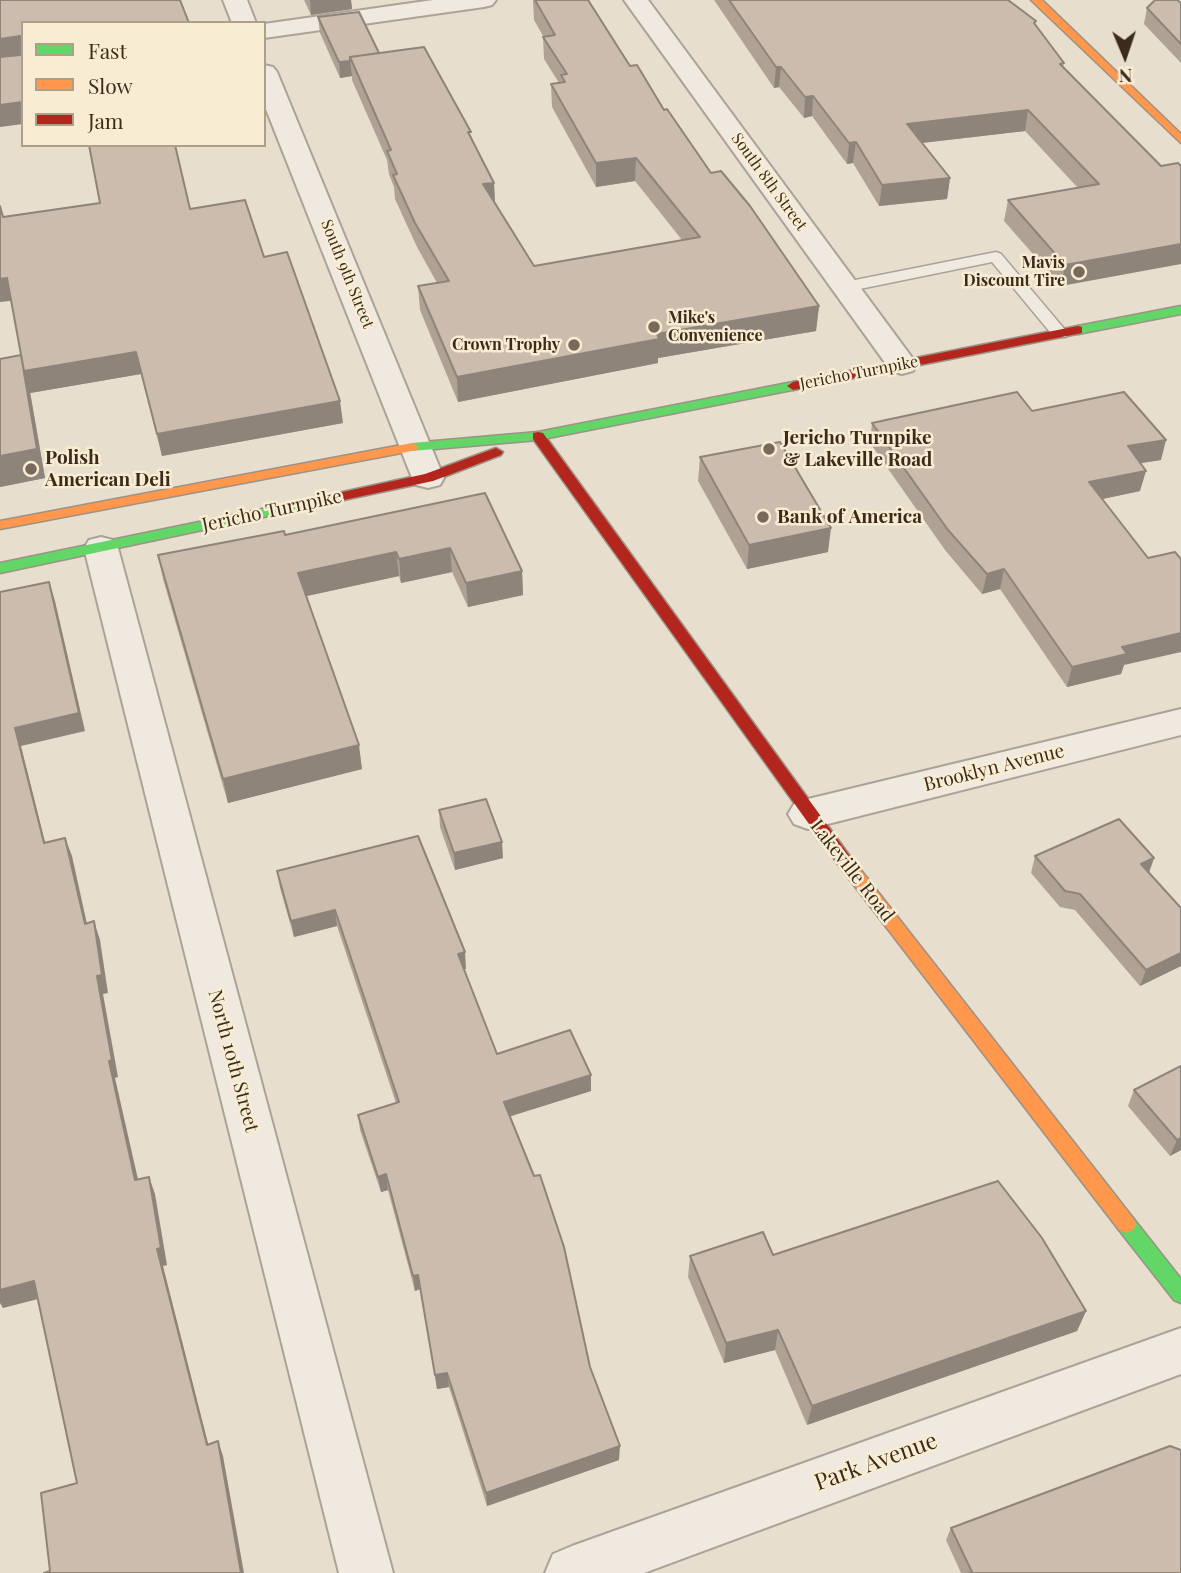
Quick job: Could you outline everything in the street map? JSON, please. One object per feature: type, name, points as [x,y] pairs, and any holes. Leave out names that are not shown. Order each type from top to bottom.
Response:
[{"type":"main road","points":[[1036,0],[1181,140]]},
{"type":"main road","name":"Jericho Turnpike","points":[[0,525],[416,446],[538,436],[1181,310]]},
{"type":"main road","name":"Jericho Turnpike","points":[[0,568],[428,478],[538,436]]},
{"type":"main road","name":"Lakeville Road","points":[[538,436],[808,814],[1181,1294]]},
{"type":"street","points":[[235,0],[243,21]]},
{"type":"street","points":[[266,31],[484,0]]},
{"type":"street","name":"South 8th Street","points":[[636,0],[902,365]]},
{"type":"street","name":"South 9th Street","points":[[266,77],[428,478]]},
{"type":"street","name":"North 10th Street","points":[[100,548],[366,1573]]},
{"type":"street","name":"Brooklyn Avenue","points":[[808,814],[1181,722]]},
{"type":"street","name":"Park Avenue","points":[[572,1573],[1181,1351]]},
{"type":"lane","points":[[845,287],[996,257],[1060,334]]},
{"type":"building","points":[[0,0],[180,0],[188,21],[21,21],[21,102],[0,105],[0,57],[20,55],[20,36],[0,39]]},
{"type":"building","points":[[535,0],[588,0],[630,66],[637,65],[664,110],[667,109],[711,173],[721,171],[750,206],[819,306],[657,334],[659,339],[457,377],[418,286],[449,281],[415,223],[393,175],[397,174],[387,151],[391,150],[350,57],[424,47],[471,132],[468,132],[494,183],[483,184],[534,266],[700,237],[636,158],[596,163],[551,84],[565,82],[561,75],[567,74],[543,37],[555,35]]},
{"type":"building","points":[[729,0],[1008,0],[1036,21],[1034,23],[1064,63],[1060,64],[1161,166],[1178,163],[1181,166],[1181,244],[1065,265],[1008,200],[1099,184],[1028,110],[907,124],[950,178],[882,185],[856,142],[849,143],[813,96],[805,97],[781,67],[776,67]]},
{"type":"building","points":[[1155,0],[1177,0],[1181,3],[1181,44],[1147,8]]},
{"type":"building","points":[[359,12],[379,53],[350,57],[350,61],[339,62],[318,17]]},
{"type":"building","points":[[89,147],[175,147],[190,209],[245,200],[264,257],[287,252],[340,401],[157,434],[136,352],[24,371],[7,278],[0,279],[0,206],[3,217],[100,203]]},
{"type":"building","points":[[21,355],[37,449],[0,456],[0,359]]},
{"type":"building","points":[[1017,392],[1032,411],[1124,392],[1166,440],[1128,446],[1146,471],[1089,482],[1148,558],[1175,552],[1181,559],[1181,633],[1122,647],[1127,654],[1072,667],[1004,569],[987,574],[948,530],[872,423]]},
{"type":"building","name":"Bank of America","points":[[780,442],[831,528],[749,545],[700,457]]},
{"type":"building","points":[[485,493],[522,571],[466,583],[450,548],[399,559],[396,552],[298,573],[359,745],[223,779],[158,555],[284,531],[285,535]]},
{"type":"building","points":[[49,582],[79,713],[15,728],[44,843],[65,838],[85,924],[94,921],[102,975],[97,976],[112,1060],[109,1061],[135,1180],[149,1177],[161,1248],[157,1249],[207,1445],[218,1441],[241,1573],[44,1573],[50,1571],[41,1493],[77,1483],[34,1281],[0,1290],[0,592]]},
{"type":"building","points":[[486,799],[502,842],[454,853],[439,810]]},
{"type":"building","points":[[1119,819],[1154,858],[1141,864],[1181,908],[1181,953],[1146,970],[1080,894],[1065,891],[1035,856]]},
{"type":"building","points":[[418,836],[465,952],[458,954],[497,1054],[570,1030],[591,1075],[504,1102],[534,1176],[540,1175],[564,1247],[590,1367],[620,1446],[486,1493],[447,1373],[435,1375],[418,1275],[413,1276],[386,1174],[378,1177],[358,1115],[399,1102],[335,910],[291,921],[277,871]]},
{"type":"building","points":[[1181,1066],[1181,1138],[1177,1140],[1134,1090]]},
{"type":"building","points":[[998,1181],[1042,1238],[1086,1311],[812,1406],[778,1330],[726,1343],[690,1256],[763,1232],[773,1255]]},
{"type":"building","points":[[1170,1446],[1181,1450],[1181,1573],[969,1573],[972,1572],[951,1528]]},
{"type":"traffic: fast","points":[[1078,330],[1181,310]]},
{"type":"traffic: fast","points":[[412,447],[538,436],[793,386]]},
{"type":"traffic: fast","points":[[0,568],[320,501]]},
{"type":"traffic: fast","points":[[1126,1224],[1181,1294]]},
{"type":"traffic: slow","points":[[1036,0],[1181,140]]},
{"type":"traffic: slow","points":[[0,525],[412,447]]},
{"type":"traffic: slow","points":[[843,859],[1126,1224]]},
{"type":"traffic: jam","points":[[793,386],[1078,330]]},
{"type":"traffic: jam","points":[[538,436],[843,859]]},
{"type":"traffic: jam","points":[[320,501],[428,478],[496,452]]},
{"type":"place","name":"Mavis Discount Tire","points":[[1079,272]]},
{"type":"place","name":"Mike's Convenience","points":[[654,327]]},
{"type":"place","name":"Crown Trophy","points":[[574,345]]},
{"type":"place","name":"Jericho Turnpike & Lakeville Road","points":[[769,449]]},
{"type":"place","name":"Polish American Deli","points":[[31,469]]},
{"type":"place","name":"Bank of America","points":[[763,517]]}]
